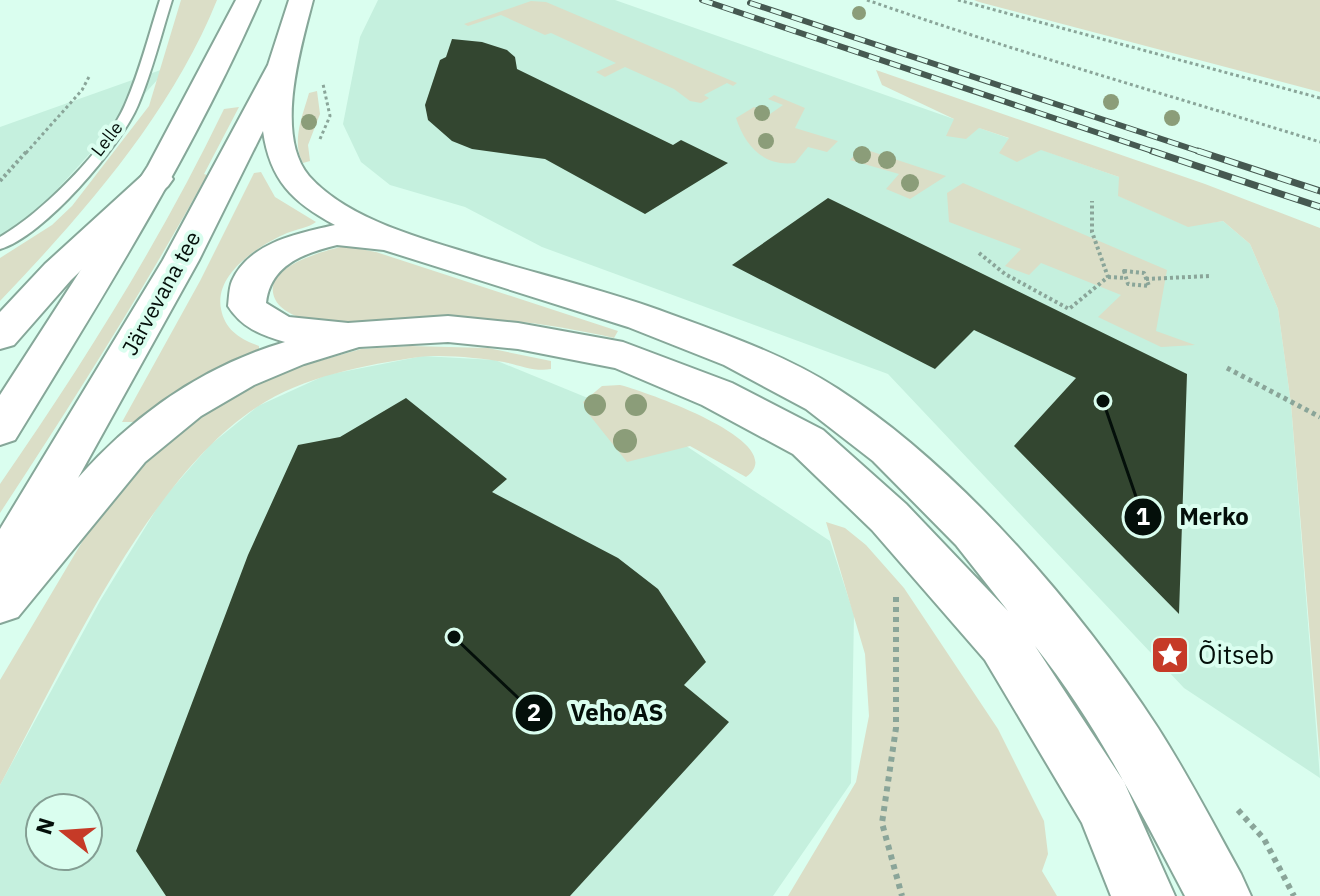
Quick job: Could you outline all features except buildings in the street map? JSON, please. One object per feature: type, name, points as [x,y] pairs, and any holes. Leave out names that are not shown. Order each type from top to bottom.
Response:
[{"type":"main road","points":[[0,429],[157,179],[222,59],[248,0]]},
{"type":"main road","name":"Järvevana tee","points":[[0,575],[181,260],[301,71],[301,0]]},
{"type":"main road","points":[[301,71],[278,131],[283,161],[299,184],[325,206],[392,241],[642,318],[738,355],[821,398],[889,449],[973,531],[1086,669],[1139,750],[1219,896]]},
{"type":"main road","points":[[0,336],[58,272],[157,179]]},
{"type":"main road","points":[[392,241],[337,235],[298,244],[268,262],[250,282],[247,306],[263,323],[292,331],[357,334],[448,329],[518,336],[623,356],[717,394],[808,442],[889,517],[1004,643],[1103,803],[1143,896]]},
{"type":"main road","points":[[0,601],[129,450],[186,405],[240,375],[290,354],[357,334]]},
{"type":"lane","name":"Lelle","points":[[0,244],[58,202],[131,107],[166,0]]},
{"type":"path","points":[[867,0],[993,44],[1065,63],[1320,142]]},
{"type":"path","points":[[958,0],[1320,98]]},
{"type":"path","points":[[301,71],[330,116],[319,142],[320,151]]},
{"type":"path","points":[[0,181],[82,90],[90,75]]},
{"type":"path","points":[[1092,201],[1092,232],[1108,277]]},
{"type":"path","points":[[979,253],[1005,274],[1069,309],[1108,277],[1126,278]]},
{"type":"path","points":[[1124,271],[1144,273],[1149,286],[1128,284],[1126,278],[1124,271]]},
{"type":"path","points":[[1146,279],[1210,276]]},
{"type":"path","points":[[1227,368],[1320,417]]},
{"type":"path","points":[[896,593],[896,728],[882,823],[902,896]]},
{"type":"path","points":[[1233,805],[1264,839],[1294,896]]},
{"type":"shaded area","points":[[181,0],[217,0],[176,83],[123,160],[63,233],[0,301],[0,258],[52,225],[72,206],[149,106]]},
{"type":"shaded area","points":[[378,0],[615,0],[1119,177],[1119,196],[1187,226],[1223,221],[1250,244],[1278,309],[1291,404],[1320,778],[1184,688],[888,374],[542,247],[465,207],[390,185],[361,162],[343,124],[360,37]]},
{"type":"shaded area","points":[[974,0],[1320,0],[1320,92],[979,2]]},
{"type":"shaded area","points":[[531,1],[546,2],[737,83],[733,86],[727,83],[704,95],[709,98],[701,103],[690,101],[674,89],[625,67],[605,77],[596,72],[616,63],[551,33],[545,35],[501,15],[468,26],[464,24]]},
{"type":"shaded area","points":[[169,67],[0,252],[0,127]]},
{"type":"shaded area","points":[[876,70],[1205,184],[1320,228],[1320,760],[1291,404],[1278,309],[1250,244],[1223,221],[1188,227],[1118,196],[1119,177],[1041,150],[1017,162],[999,153],[1009,138],[979,128],[966,139],[946,136],[954,119],[882,85]]},
{"type":"shaded area","points":[[317,91],[320,114],[308,145],[310,161],[303,163],[298,146],[299,128],[309,93]]},
{"type":"shaded area","points":[[774,95],[805,108],[795,128],[838,141],[827,152],[808,147],[795,163],[765,158],[750,145],[736,118],[754,107],[770,114],[783,105],[768,99]]},
{"type":"shaded area","points":[[239,107],[204,174],[207,175],[158,261],[0,513],[0,484],[120,301],[224,109]]},
{"type":"shaded area","points":[[861,148],[946,176],[910,199],[886,189],[899,174],[850,160]]},
{"type":"shaded area","points":[[261,172],[275,197],[316,222],[276,238],[252,253],[232,272],[225,284],[221,309],[226,323],[240,337],[259,346],[259,351],[220,367],[183,388],[134,422],[122,422],[200,281],[254,173]]},
{"type":"shaded area","points":[[963,183],[1167,270],[1156,331],[1195,345],[1161,347],[1098,317],[1121,295],[1041,263],[1029,275],[1005,266],[1021,249],[949,222],[947,193]]},
{"type":"shaded area","points":[[344,246],[376,252],[618,331],[614,338],[521,322],[450,317],[330,322],[299,317],[279,305],[273,288],[285,269],[296,262]]},
{"type":"shaded area","points":[[410,346],[488,348],[551,361],[551,369],[533,369],[473,358],[419,357],[356,368],[315,380],[257,407],[217,439],[179,480],[144,527],[110,580],[0,785],[0,680],[101,510],[147,453],[227,397],[298,367],[361,349]]},
{"type":"shaded area","points":[[423,356],[495,360],[656,426],[830,541],[854,615],[851,783],[773,896],[0,896],[0,785],[100,601],[162,500],[210,445],[258,406],[326,375]]},
{"type":"shaded area","points":[[620,385],[710,420],[750,449],[755,464],[746,477],[690,446],[627,462],[587,412],[583,402],[602,386]]},
{"type":"shaded area","points":[[826,522],[845,528],[866,545],[904,588],[998,729],[1044,821],[1048,854],[1042,871],[1057,896],[788,896],[856,782],[869,716],[865,654]]},
{"type":"railway","points":[[702,0],[1158,153]]},
{"type":"railway","points":[[750,3],[1204,153]]},
{"type":"railway","points":[[1152,151],[1158,153]]},
{"type":"railway","points":[[1198,151],[1320,191]]},
{"type":"railway","points":[[1158,153],[1320,207]]},
{"type":"place","name":"Merko","points":[[1103,401]]},
{"type":"place","name":"Veho AS","points":[[454,637]]},
{"type":"place","name":"Õitseb","points":[[1170,655]]}]
